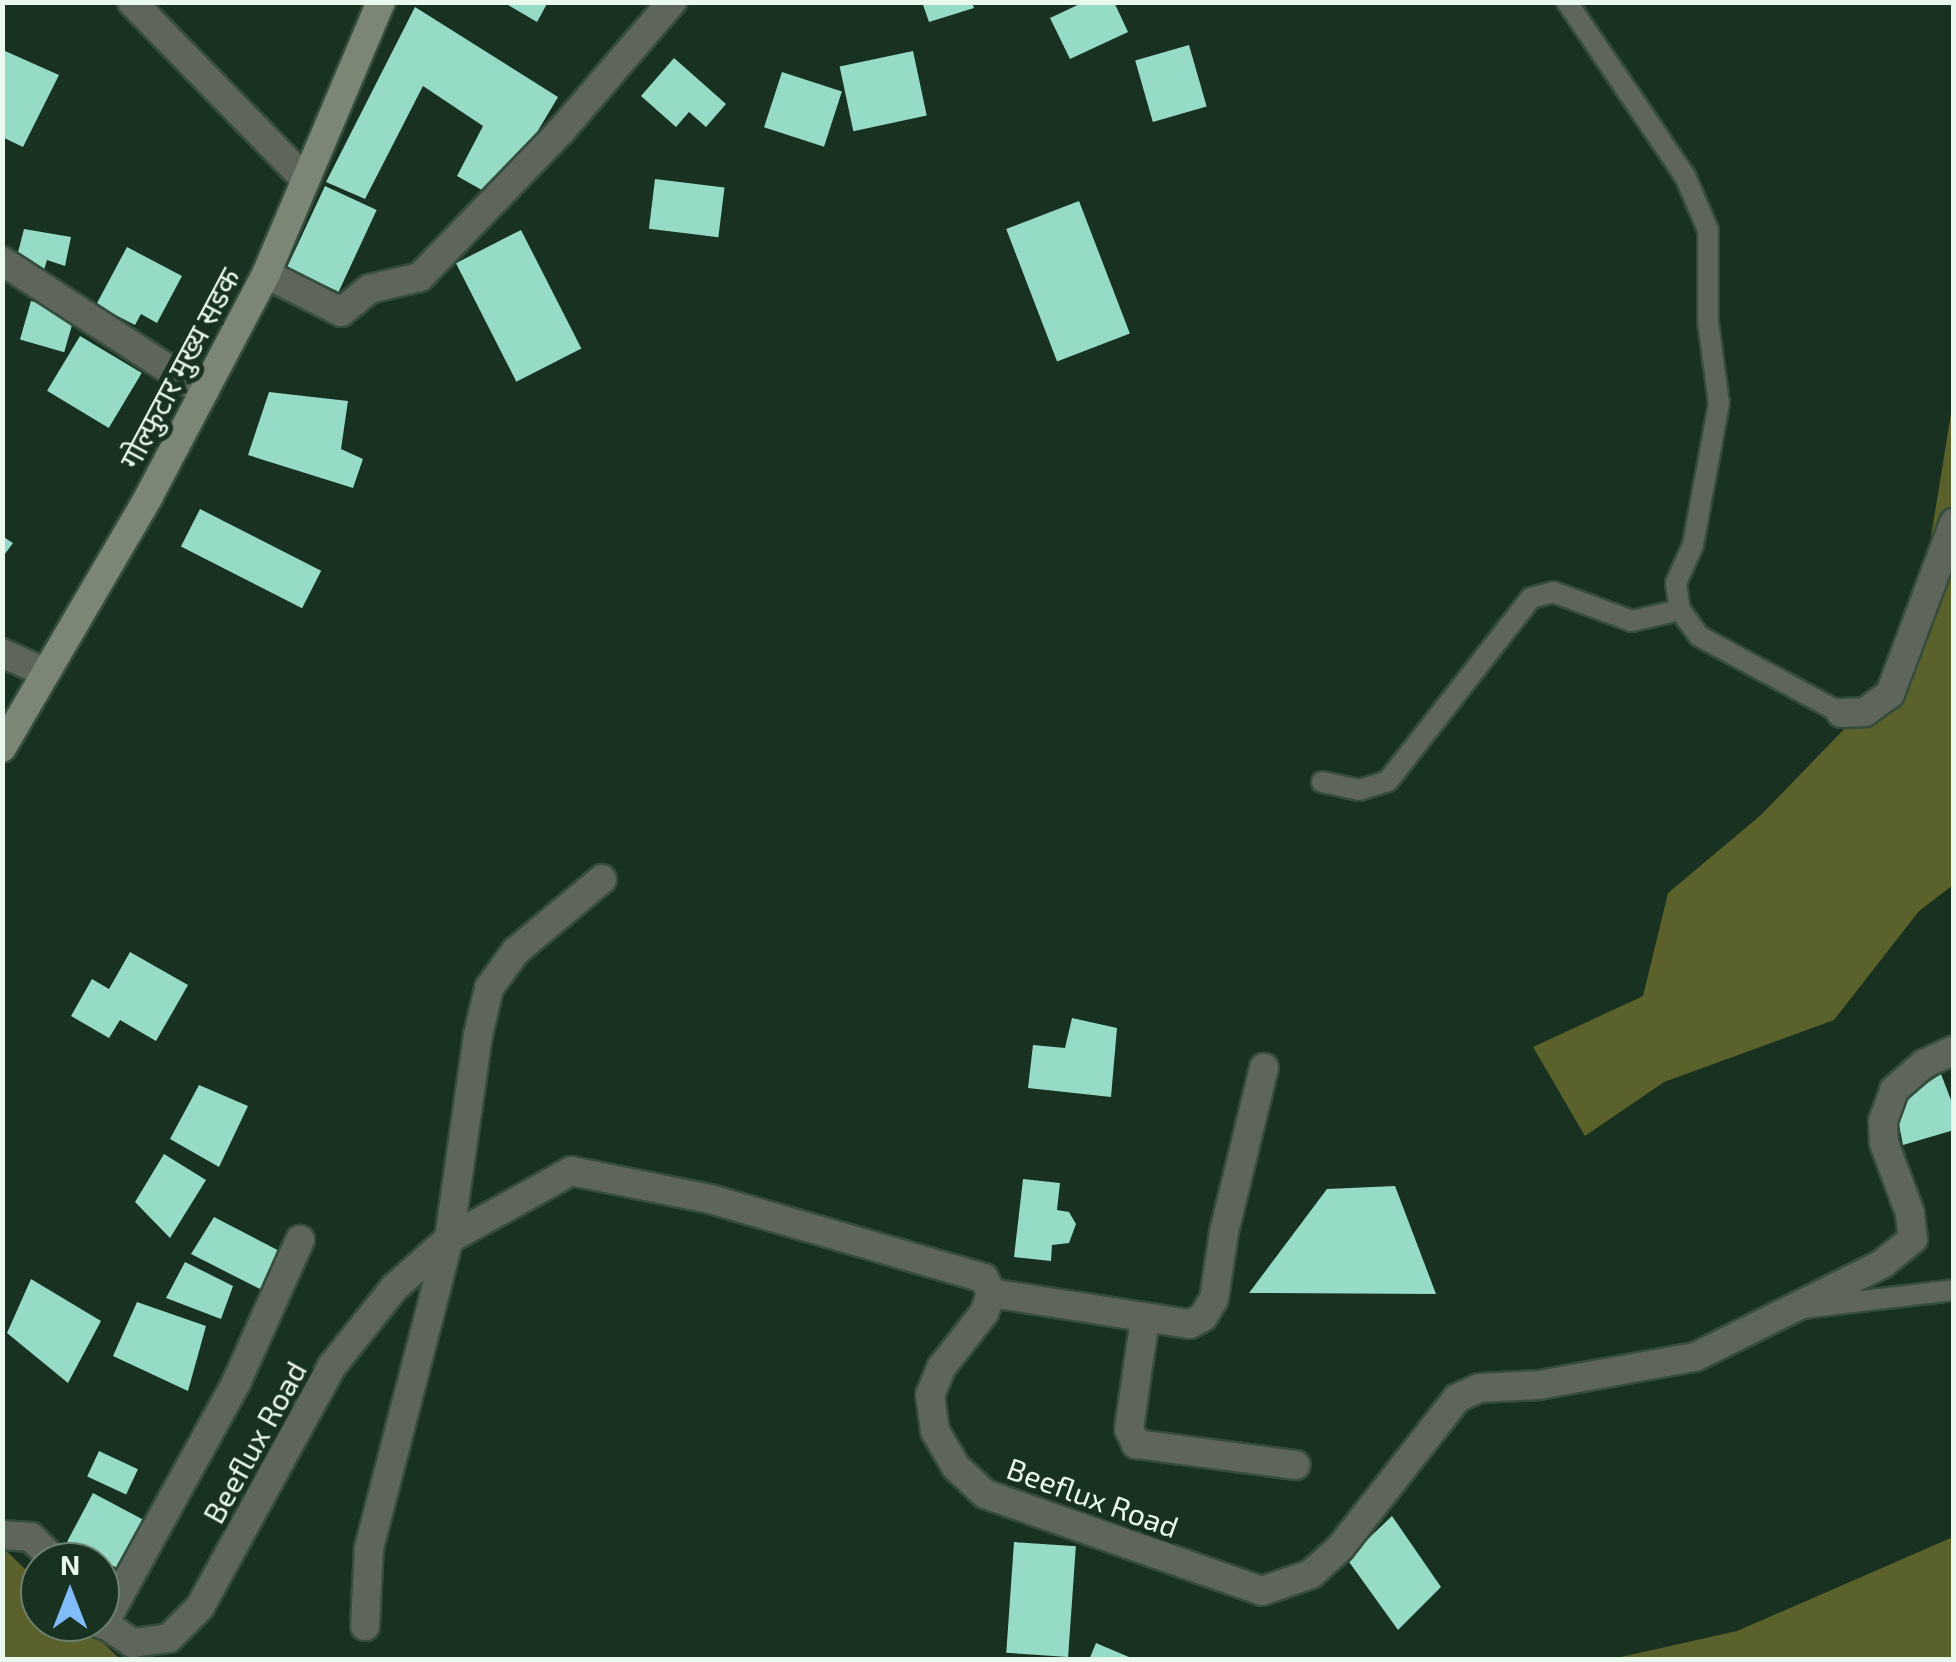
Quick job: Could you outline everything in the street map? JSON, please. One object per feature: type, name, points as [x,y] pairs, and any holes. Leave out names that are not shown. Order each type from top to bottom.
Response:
[{"type":"main road","name":"गोल्फुटार मुख्य सडक","points":[[2,748],[204,392],[266,274],[381,2]]},
{"type":"street","points":[[132,2],[304,179]]},
{"type":"street","points":[[266,274],[341,312],[369,288],[420,277],[560,132],[672,2]]},
{"type":"street","points":[[2,261],[204,392]]},
{"type":"street","points":[[1840,713],[1864,712],[1890,694],[1954,523]]},
{"type":"street","points":[[2,653],[46,673]]},
{"type":"street","points":[[365,1626],[369,1548],[448,1239],[478,1035],[489,988],[516,950],[602,879]]},
{"type":"street","name":"Beeflux Road","points":[[120,1635],[133,1643],[170,1638],[200,1608],[332,1366],[394,1288],[448,1239],[571,1171],[710,1199],[984,1278],[990,1293],[984,1313],[942,1368],[930,1396],[935,1431],[956,1467],[986,1494],[1262,1591],[1311,1574],[1340,1548],[1457,1398],[1480,1388],[1539,1385],[1696,1357],[1882,1264],[1912,1239],[1910,1213],[1884,1142],[1883,1120],[1894,1090],[1924,1064],[1954,1050]]},
{"type":"street","points":[[990,1293],[1190,1324],[1202,1317],[1214,1299],[1224,1232],[1264,1068]]},
{"type":"street","points":[[120,1591],[236,1384],[300,1240]]},
{"type":"street","points":[[1144,1318],[1130,1439],[1152,1448],[1296,1465]]},
{"type":"street","points":[[2,1536],[31,1536],[37,1542]]},
{"type":"lane","points":[[1567,2],[1685,176],[1708,230],[1708,322],[1719,403],[1693,545],[1676,583],[1680,610],[1699,636],[1840,713]]},
{"type":"lane","points":[[1322,782],[1360,790],[1388,780],[1531,598],[1553,592],[1632,620],[1680,610]]},
{"type":"lane","points":[[1792,1310],[1954,1290]]},
{"type":"green space","points":[[1953,401],[1953,885],[1919,911],[1834,1020],[1664,1082],[1585,1136],[1533,1047],[1643,996],[1668,893],[1761,815],[1911,660]]},
{"type":"green space","points":[[1953,1537],[1953,1659],[1612,1659],[1737,1631]]},
{"type":"green space","points":[[2,1547],[20,1564],[20,1642],[102,1642],[120,1659],[3,1659]]},
{"type":"building","points":[[503,2],[548,2],[537,22]]},
{"type":"building","points":[[922,2],[972,2],[974,8],[929,22]]},
{"type":"building","points":[[1084,2],[1114,2],[1128,32],[1070,59],[1050,18]]},
{"type":"building","points":[[415,7],[558,97],[527,149],[489,194],[457,176],[483,126],[423,86],[365,199],[326,182]]},
{"type":"building","points":[[1189,45],[1207,107],[1153,122],[1135,60]]},
{"type":"building","points":[[5,51],[59,75],[23,147],[2,137]]},
{"type":"building","points":[[913,51],[927,116],[853,131],[840,67]]},
{"type":"building","points":[[674,58],[726,104],[706,127],[689,112],[676,127],[641,96]]},
{"type":"building","points":[[782,72],[842,91],[824,147],[764,127]]},
{"type":"building","points":[[655,179],[724,188],[718,237],[649,229]]},
{"type":"building","points":[[325,186],[377,210],[339,292],[287,268]]},
{"type":"building","points":[[1079,201],[1130,334],[1057,362],[1006,229]]},
{"type":"building","points":[[24,229],[71,237],[65,266],[47,260],[44,270],[16,260]]},
{"type":"building","points":[[521,230],[581,349],[516,382],[456,263]]},
{"type":"building","points":[[127,247],[182,276],[157,323],[141,314],[135,325],[96,305]]},
{"type":"building","points":[[31,301],[75,314],[64,352],[20,339]]},
{"type":"building","points":[[80,336],[142,373],[109,428],[47,391]]},
{"type":"building","points":[[269,392],[348,401],[341,449],[363,459],[353,488],[248,455]]},
{"type":"building","points":[[200,509],[321,571],[302,608],[181,546]]},
{"type":"building","points":[[2,536],[13,543],[2,558]]},
{"type":"building","points":[[130,952],[188,985],[156,1041],[120,1020],[109,1038],[71,1016],[92,979],[109,989]]},
{"type":"building","points":[[1072,1018],[1117,1028],[1111,1097],[1028,1088],[1033,1045],[1065,1048]]},
{"type":"building","points":[[1941,1074],[1954,1108],[1954,1130],[1903,1145],[1895,1104]]},
{"type":"building","points":[[199,1085],[248,1106],[219,1167],[170,1139]]},
{"type":"building","points":[[164,1154],[206,1180],[170,1238],[135,1202]]},
{"type":"building","points":[[1023,1179],[1060,1183],[1057,1210],[1069,1212],[1076,1224],[1069,1243],[1052,1245],[1051,1261],[1014,1257]]},
{"type":"building","points":[[1395,1186],[1436,1294],[1249,1293],[1327,1189]]},
{"type":"building","points":[[214,1217],[287,1255],[260,1289],[191,1254]]},
{"type":"building","points":[[185,1262],[233,1286],[221,1319],[166,1298]]},
{"type":"building","points":[[31,1279],[101,1321],[68,1383],[7,1333]]},
{"type":"building","points":[[137,1302],[206,1326],[188,1391],[113,1356]]},
{"type":"building","points":[[99,1451],[138,1469],[126,1495],[87,1476]]},
{"type":"building","points":[[93,1493],[143,1520],[120,1564],[120,1542],[68,1542]]},
{"type":"building","points":[[1392,1516],[1441,1587],[1398,1630],[1347,1559]]},
{"type":"building","points":[[1014,1542],[1076,1546],[1068,1657],[1006,1653]]},
{"type":"building","points":[[1096,1643],[1136,1660],[1089,1660]]}]
